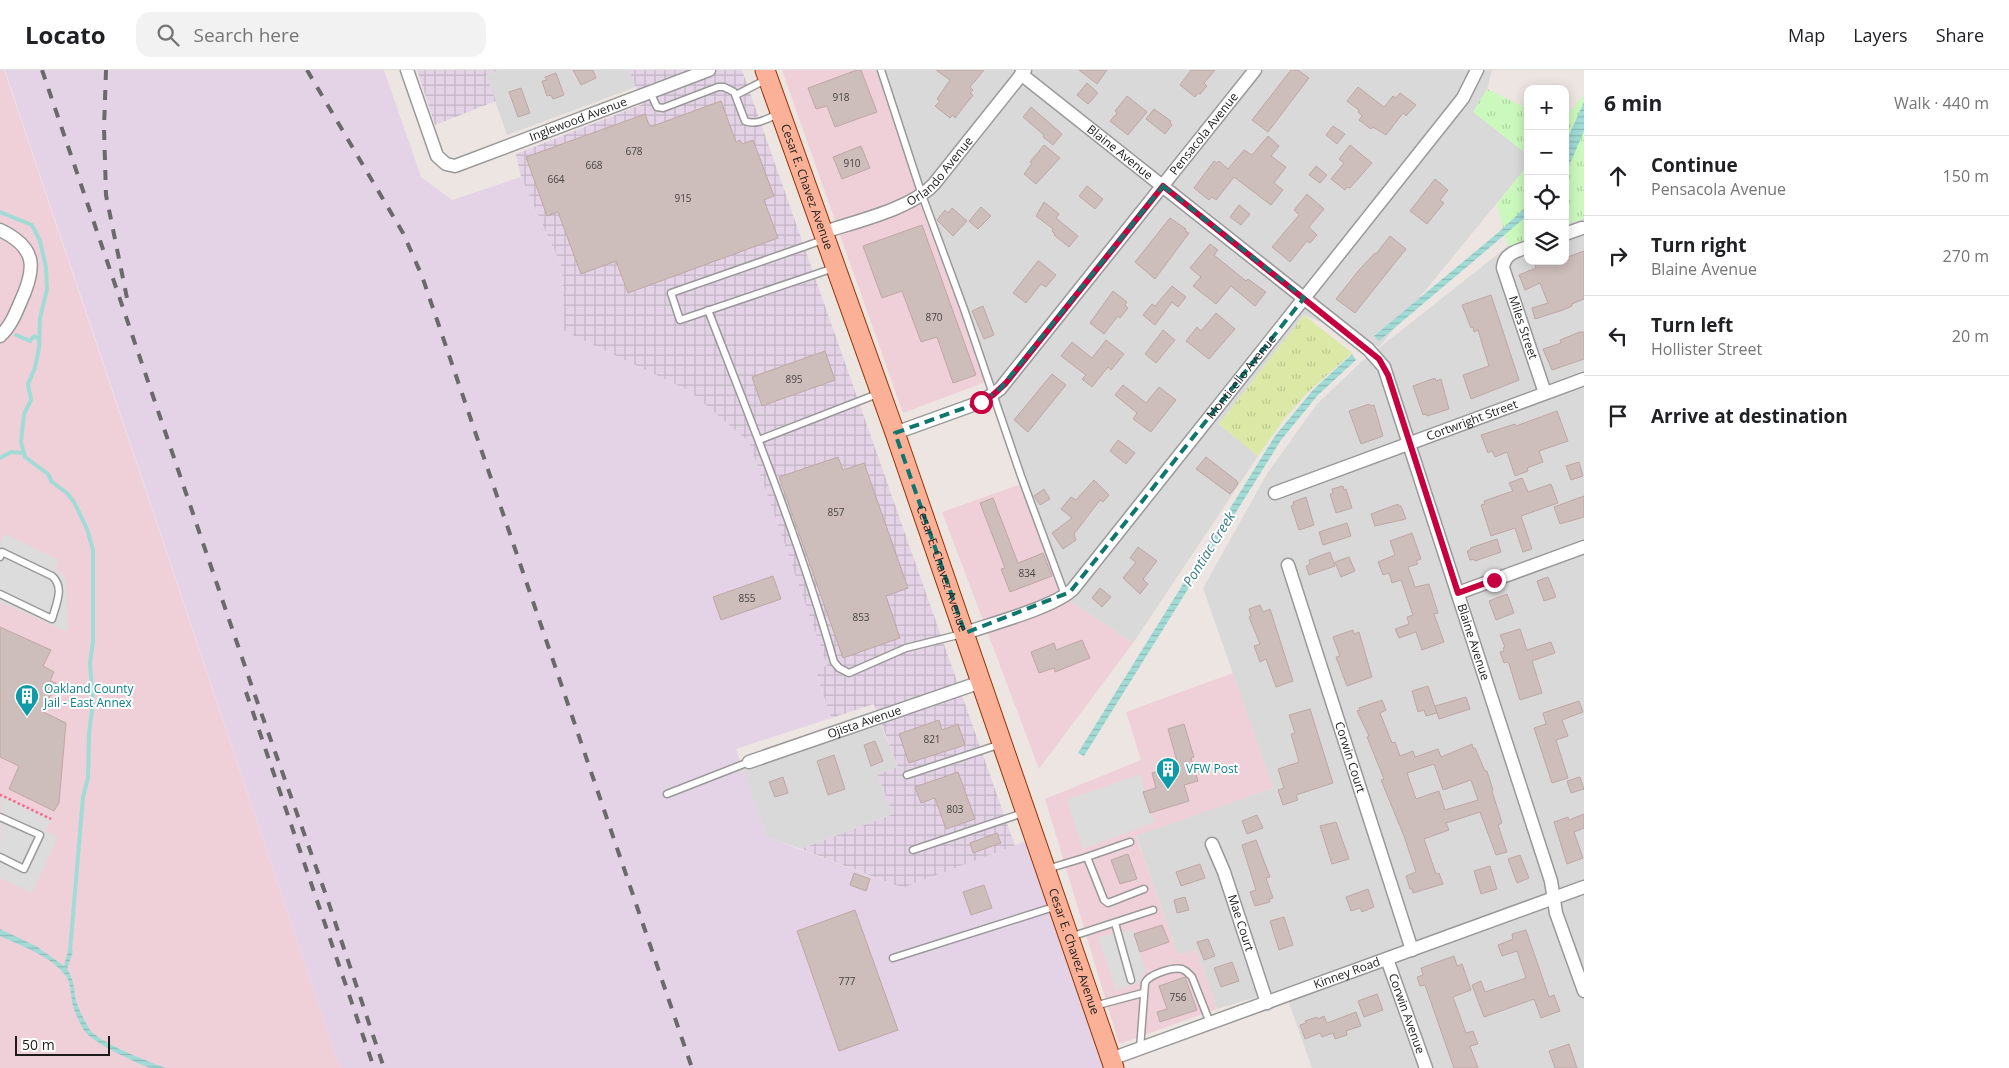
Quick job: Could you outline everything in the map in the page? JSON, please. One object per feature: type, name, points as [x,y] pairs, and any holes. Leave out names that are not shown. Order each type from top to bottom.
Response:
[{"type":"main road","name":"Cesar E. Chavez Avenue","points":[[766,74],[881,393],[1113,1064]]},
{"type":"street","name":"Inglewood Avenue","points":[[407,70],[437,156],[446,164],[458,165],[709,70]]},
{"type":"street","name":"Pensacola Avenue","points":[[895,433],[981,402],[993,395],[1006,383],[1255,70]]},
{"type":"street","name":"Monticello Avenue","points":[[965,633],[1047,604],[1073,589],[1463,98],[1477,70]]},
{"type":"street","name":"Orlando Avenue","points":[[825,236],[908,203],[922,195],[934,184],[1023,72]]},
{"type":"street","name":"Blaine Avenue","points":[[1023,72],[1379,359],[1388,375],[1551,881],[1556,913],[1584,991]]},
{"type":"street","points":[[1569,233],[1582,228]]},
{"type":"street","points":[[0,230],[16,238],[24,246],[30,256],[32,268],[30,280],[21,301],[9,326],[0,336]]},
{"type":"street","name":"Miles Street","points":[[1524,249],[1510,254],[1504,260],[1504,271],[1545,394]]},
{"type":"street","name":"Cortwright Street","points":[[1274,493],[1584,379]]},
{"type":"street","points":[[1458,593],[1584,547]]},
{"type":"street","name":"Corwin Court","points":[[1288,565],[1412,950]]},
{"type":"street","name":"Ojista Avenue","points":[[749,762],[982,682]]},
{"type":"street","name":"Mae Court","points":[[1212,844],[1224,872],[1267,1003]]},
{"type":"street","name":"Kinney Road","points":[[1113,1064],[1140,1049],[1584,888]]},
{"type":"street","name":"Corwin Avenue","points":[[1387,959],[1426,1068]]},
{"type":"lane","points":[[881,70],[922,195],[1065,595]]},
{"type":"lane","points":[[736,95],[766,74]]},
{"type":"lane","points":[[650,92],[659,108],[718,87],[730,90],[736,95],[745,121],[748,123],[754,123],[781,113]]},
{"type":"lane","points":[[825,236],[670,292],[680,320],[836,267]]},
{"type":"lane","points":[[708,310],[759,440],[814,590],[834,662],[839,668],[849,673],[906,648],[965,633]]},
{"type":"lane","points":[[759,440],[881,393]]},
{"type":"lane","points":[[0,557],[2,552],[52,576],[58,580],[60,587],[52,618],[0,594]]},
{"type":"lane","points":[[907,775],[1001,743]]},
{"type":"lane","points":[[667,794],[749,762]]},
{"type":"lane","points":[[913,850],[1025,812]]},
{"type":"lane","points":[[0,816],[40,835],[24,869],[0,857]]},
{"type":"lane","points":[[1045,870],[1130,842]]},
{"type":"lane","points":[[1087,857],[1104,900],[1108,903],[1144,889]]},
{"type":"lane","points":[[893,958],[1058,906]]},
{"type":"lane","points":[[1069,938],[1153,910]]},
{"type":"lane","points":[[1115,923],[1131,980]]},
{"type":"lane","points":[[1140,1049],[1143,993],[1145,983],[1152,974],[1180,968],[1187,971],[1192,977],[1210,1024]]},
{"type":"lane","points":[[1093,1006],[1143,993]]},
{"type":"path","points":[[0,796],[51,819]]},
{"type":"highlighted area","points":[[1163,186],[1304,298],[1070,592],[965,633],[895,433],[981,402],[1000,389]]},
{"type":"shaded area","points":[[0,70],[4,70],[340,1068],[0,1068]]},
{"type":"shaded area","points":[[5,70],[384,70],[421,177],[452,200],[521,177],[562,268],[564,331],[691,392],[749,442],[827,665],[815,671],[831,718],[736,749],[767,837],[903,888],[1034,838],[1114,1068],[340,1068]]},
{"type":"shaded area","points":[[417,70],[499,70],[486,75],[496,101],[435,125]]},
{"type":"shaded area","points":[[499,70],[629,70],[636,87],[507,135],[486,75]]},
{"type":"shaded area","points":[[629,70],[742,70],[1015,846],[903,888],[801,849],[893,814],[877,774],[898,767],[874,704],[831,718],[815,670],[827,665],[691,392],[564,331],[562,268],[521,177],[516,154],[643,104]]},
{"type":"shaded area","points":[[782,70],[880,70],[991,380],[903,413]]},
{"type":"shaded area","points":[[880,70],[1492,70],[1487,89],[1474,112],[1524,152],[1524,170],[1379,347],[1304,315],[1219,424],[1258,456],[1133,643],[1071,602]]},
{"type":"shaded area","points":[[1584,218],[1584,1068],[1312,1068],[1284,989],[1217,1009],[1196,950],[1178,955],[1136,835],[1273,788],[1203,588],[1268,472],[1317,404],[1360,363],[1508,246],[1524,240],[1524,265],[1569,265],[1569,224]]},
{"type":"shaded area","points":[[1027,482],[1071,602],[1133,643],[1039,769],[942,512]]},
{"type":"shaded area","points":[[5,534],[59,560],[55,569],[62,573],[66,581],[68,632],[0,602],[0,544]]},
{"type":"shaded area","points":[[1233,673],[1273,788],[1136,836],[1178,955],[1196,950],[1217,1009],[1119,1044],[1045,799],[1141,760],[1126,712]]},
{"type":"shaded area","points":[[881,725],[898,767],[877,774],[893,814],[801,849],[767,837],[743,770]]},
{"type":"shaded area","points":[[1140,774],[1150,813],[1155,822],[1083,849],[1067,800]]},
{"type":"shaded area","points":[[1,795],[51,819],[46,831],[58,837],[32,893],[0,878]]},
{"type":"shaded area","points":[[1133,929],[1145,970],[1139,983],[1116,990],[1098,937]]},
{"type":"green space","points":[[1487,89],[1524,107],[1524,152],[1473,112]]},
{"type":"green space","points":[[1584,95],[1584,218],[1569,224],[1569,130],[1569,113]]},
{"type":"green space","points":[[1524,170],[1524,240],[1508,246],[1497,204]]},
{"type":"green space","points":[[1304,315],[1352,353],[1308,392],[1284,419],[1258,456],[1219,424]]},
{"type":"water","points":[[1584,102],[1584,131],[1569,166],[1569,135]]},
{"type":"water","points":[[1524,209],[1524,219],[1379,341],[1374,336]]},
{"type":"water","name":"Pontiac Creek","points":[[1352,354],[1356,360],[1318,395],[1281,440],[1084,756],[1078,753],[1275,436],[1313,390]]},
{"type":"water","points":[[0,929],[36,946],[64,966],[68,951],[73,951],[67,969],[72,980],[79,1009],[90,1030],[114,1046],[166,1068],[145,1066],[117,1053],[90,1037],[82,1028],[74,1009],[66,976],[44,957],[0,936]]},
{"type":"building","points":[[573,70],[593,70],[596,78],[581,85]]},
{"type":"building","points":[[861,70],[877,112],[835,127],[827,106],[816,109],[808,88]]},
{"type":"building","points":[[936,70],[984,70],[970,87],[973,90],[970,93],[973,95],[955,118],[953,115],[950,118],[935,106],[940,101],[937,99],[950,80]]},
{"type":"building","points":[[1079,70],[1107,70],[1097,84]]},
{"type":"building","points":[[1191,70],[1215,70],[1204,83],[1207,86],[1195,97],[1180,85]]},
{"type":"building","points":[[1291,70],[1298,70],[1309,78],[1268,132],[1252,120]]},
{"type":"building","points":[[556,73],[564,95],[553,99],[551,95],[547,96],[542,81],[547,80],[545,77]]},
{"type":"building","points":[[1087,83],[1098,93],[1088,104],[1077,95]]},
{"type":"building","points":[[1358,87],[1384,107],[1393,96],[1396,98],[1400,93],[1416,105],[1406,116],[1403,113],[1386,135],[1373,127],[1371,129],[1359,120],[1362,116],[1358,112],[1359,110],[1347,101]]},
{"type":"building","points":[[521,88],[530,113],[518,117],[509,92]]},
{"type":"building","points":[[1127,96],[1147,112],[1128,135],[1110,121]]},
{"type":"building","points":[[721,101],[736,142],[740,140],[742,144],[753,140],[774,196],[764,200],[778,238],[628,293],[616,261],[581,274],[558,212],[547,216],[526,157],[645,114],[650,127]]},
{"type":"building","points":[[1031,107],[1062,134],[1053,145],[1023,117]]},
{"type":"building","points":[[1154,109],[1171,121],[1172,125],[1165,134],[1146,119]]},
{"type":"building","points":[[1333,126],[1345,134],[1337,144],[1326,135]]},
{"type":"building","points":[[1268,136],[1279,146],[1271,156],[1286,167],[1274,183],[1283,190],[1271,205],[1234,177],[1216,200],[1212,197],[1209,200],[1194,188],[1214,161],[1217,163],[1219,161],[1228,169],[1244,150],[1252,155]]},
{"type":"building","points":[[1044,145],[1060,158],[1036,184],[1024,174],[1032,163],[1030,162]]},
{"type":"building","points":[[1350,145],[1372,163],[1350,188],[1347,187],[1345,190],[1331,179],[1344,163],[1339,159]]},
{"type":"building","points":[[861,146],[870,168],[842,179],[833,157]]},
{"type":"building","points":[[1316,166],[1327,175],[1320,183],[1309,175]]},
{"type":"building","points":[[1435,179],[1448,190],[1440,200],[1444,203],[1427,224],[1410,211]]},
{"type":"building","points":[[1087,186],[1103,199],[1095,209],[1079,196]]},
{"type":"building","points":[[1307,194],[1324,209],[1309,227],[1317,235],[1310,243],[1307,241],[1290,262],[1272,247],[1299,215],[1294,210]]},
{"type":"building","points":[[1044,202],[1059,214],[1056,218],[1078,236],[1069,247],[1054,235],[1053,229],[1036,216]]},
{"type":"building","points":[[1239,205],[1250,214],[1241,225],[1230,217]]},
{"type":"building","points":[[981,207],[991,216],[978,229],[969,221]]},
{"type":"building","points":[[952,208],[967,221],[953,236],[937,220],[945,210],[948,213]]},
{"type":"building","points":[[1170,218],[1189,233],[1155,279],[1135,262]]},
{"type":"building","points":[[922,225],[976,375],[953,383],[937,337],[921,342],[902,291],[882,298],[863,246]]},
{"type":"building","points":[[1390,236],[1406,249],[1355,313],[1336,299]]},
{"type":"building","points":[[1210,244],[1218,250],[1214,255],[1246,281],[1248,279],[1266,292],[1255,306],[1231,286],[1216,304],[1193,286],[1201,277],[1190,268]]},
{"type":"building","points":[[1584,251],[1584,299],[1563,310],[1535,319],[1532,308],[1548,303],[1540,283],[1525,290],[1519,275],[1536,268],[1535,265],[1569,265],[1569,257]]},
{"type":"building","points":[[1038,261],[1056,275],[1046,287],[1041,284],[1026,303],[1013,293]]},
{"type":"building","points":[[1172,286],[1186,297],[1178,307],[1172,302],[1155,325],[1143,315],[1152,304],[1155,306]]},
{"type":"building","points":[[1113,291],[1127,302],[1125,305],[1128,308],[1120,318],[1118,316],[1104,334],[1090,323]]},
{"type":"building","points":[[1491,295],[1519,380],[1471,399],[1463,375],[1489,366],[1478,330],[1474,332],[1473,327],[1471,328],[1462,305]]},
{"type":"building","points":[[983,306],[994,335],[984,339],[972,311]]},
{"type":"building","points":[[1216,313],[1235,329],[1209,359],[1186,341],[1197,327],[1201,331]]},
{"type":"building","points":[[1163,330],[1175,340],[1156,363],[1145,354]]},
{"type":"building","points":[[1584,332],[1584,359],[1552,370],[1543,349],[1561,343],[1560,340]]},
{"type":"building","points":[[1106,340],[1124,354],[1111,370],[1108,367],[1092,387],[1082,379],[1086,375],[1061,356],[1072,342],[1092,358]]},
{"type":"building","points":[[825,351],[835,380],[762,406],[752,377]]},
{"type":"building","points":[[1052,374],[1066,385],[1028,432],[1014,420]]},
{"type":"building","points":[[1435,378],[1436,381],[1441,379],[1449,409],[1427,416],[1426,414],[1423,415],[1413,386]]},
{"type":"building","points":[[1123,385],[1146,403],[1159,387],[1176,400],[1151,432],[1133,419],[1137,413],[1115,395]]},
{"type":"building","points":[[1369,404],[1370,406],[1374,405],[1383,436],[1361,444],[1349,411]]},
{"type":"building","points":[[1557,411],[1568,441],[1539,451],[1543,462],[1527,468],[1528,471],[1515,476],[1507,452],[1495,457],[1492,451],[1488,453],[1481,435],[1515,424],[1516,426]]},
{"type":"building","points":[[1118,440],[1135,453],[1126,464],[1110,451]]},
{"type":"building","points":[[838,457],[843,470],[864,463],[908,588],[886,596],[900,638],[843,658],[779,477]]},
{"type":"building","points":[[1206,457],[1237,481],[1238,484],[1230,494],[1196,469]]},
{"type":"building","points":[[1579,462],[1583,476],[1571,480],[1566,466]]},
{"type":"building","points":[[1522,478],[1528,492],[1551,484],[1558,503],[1521,516],[1532,549],[1523,552],[1515,528],[1491,536],[1481,505],[1485,504],[1484,501],[1513,491],[1509,483]]},
{"type":"building","points":[[1094,480],[1109,495],[1103,502],[1100,500],[1074,534],[1076,540],[1063,549],[1052,533],[1072,518],[1061,509],[1071,497],[1076,500]]},
{"type":"building","points":[[1343,486],[1344,490],[1346,489],[1352,508],[1336,513],[1330,494],[1333,493],[1332,489]]},
{"type":"building","points":[[1044,489],[1050,499],[1040,505],[1034,496]]},
{"type":"building","points":[[1584,496],[1584,517],[1560,524],[1554,507]]},
{"type":"building","points":[[1306,497],[1314,525],[1299,530],[1291,506],[1294,505],[1293,502]]},
{"type":"building","points":[[993,498],[1018,563],[1043,553],[1052,576],[1010,592],[1001,569],[1005,568],[980,503]]},
{"type":"building","points":[[1398,504],[1398,506],[1401,506],[1406,519],[1375,526],[1371,514]]},
{"type":"building","points":[[1347,523],[1351,536],[1323,545],[1319,532]]},
{"type":"building","points":[[1412,533],[1421,559],[1416,561],[1418,564],[1408,567],[1415,587],[1429,584],[1438,613],[1434,614],[1444,642],[1422,650],[1416,632],[1399,638],[1395,629],[1409,624],[1407,617],[1413,615],[1401,580],[1392,583],[1389,573],[1383,575],[1378,562],[1395,555],[1390,541]]},
{"type":"building","points":[[1497,539],[1501,552],[1475,561],[1474,559],[1470,560],[1467,551],[1470,548]]},
{"type":"building","points":[[1138,547],[1157,561],[1143,579],[1148,584],[1140,594],[1123,578],[1136,562],[1130,558]]},
{"type":"building","points":[[1330,552],[1335,566],[1309,575],[1306,566],[1310,564],[1309,560]]},
{"type":"building","points":[[1349,557],[1355,571],[1341,577],[1335,562]]},
{"type":"building","points":[[773,576],[781,599],[721,620],[713,597]]},
{"type":"building","points":[[1548,577],[1556,597],[1544,601],[1537,581]]},
{"type":"building","points":[[1100,588],[1111,597],[1102,607],[1092,598]]},
{"type":"building","points":[[1507,594],[1514,613],[1496,620],[1489,601]]},
{"type":"building","points":[[1260,605],[1263,612],[1270,609],[1293,681],[1276,687],[1266,659],[1260,662],[1254,646],[1260,644],[1249,617],[1251,616],[1249,609]]},
{"type":"building","name":"Oakland County Jail - East Annex","points":[[0,627],[51,650],[43,666],[54,672],[50,681],[56,683],[43,712],[66,723],[59,803],[54,811],[9,789],[19,766],[0,757]]},
{"type":"building","points":[[1520,629],[1527,650],[1551,642],[1555,653],[1532,661],[1542,693],[1520,700],[1509,664],[1507,662],[1504,663],[1500,652],[1504,651],[1503,648],[1505,647],[1500,635]]},
{"type":"building","points":[[1353,630],[1354,634],[1359,632],[1372,677],[1347,686],[1336,657],[1340,656],[1333,637]]},
{"type":"building","points":[[1082,640],[1090,658],[1055,672],[1054,668],[1039,673],[1031,652],[1054,643],[1056,650]]},
{"type":"building","points":[[1428,686],[1437,713],[1426,716],[1424,710],[1418,712],[1412,691]]},
{"type":"building","points":[[1466,697],[1470,709],[1439,719],[1435,706]]},
{"type":"building","points":[[1382,700],[1386,710],[1380,713],[1392,743],[1395,742],[1400,756],[1413,751],[1415,757],[1438,749],[1441,757],[1472,744],[1485,771],[1487,771],[1502,823],[1498,825],[1507,852],[1496,855],[1480,812],[1446,823],[1449,830],[1424,839],[1436,874],[1439,873],[1443,884],[1413,893],[1406,876],[1416,872],[1404,836],[1381,780],[1384,779],[1367,737],[1369,736],[1357,711],[1360,710],[1359,708]],"holes":[[[1434,764],[1443,790],[1471,780],[1478,800],[1445,810],[1439,791],[1416,799],[1407,773]]]},
{"type":"building","points":[[1579,701],[1583,712],[1562,720],[1568,736],[1556,740],[1568,778],[1552,783],[1534,728],[1546,724],[1543,713]]},
{"type":"building","points":[[1310,709],[1333,783],[1296,795],[1298,800],[1283,805],[1278,790],[1284,788],[1278,769],[1299,762],[1291,734],[1295,733],[1289,715]]},
{"type":"building","points":[[939,720],[942,730],[958,724],[965,745],[909,763],[899,734]]},
{"type":"building","name":"VFW Post","points":[[1184,724],[1194,757],[1191,758],[1198,781],[1184,785],[1189,801],[1150,813],[1143,792],[1156,788],[1152,773],[1178,765],[1168,729]]},
{"type":"building","points":[[875,741],[883,761],[871,766],[864,745]]},
{"type":"building","points":[[834,755],[845,789],[828,795],[817,761]]},
{"type":"building","points":[[958,772],[975,819],[946,829],[935,798],[921,803],[915,787]]},
{"type":"building","points":[[783,777],[788,793],[775,797],[769,782]]},
{"type":"building","points":[[1580,777],[1584,789],[1571,793],[1567,781]]},
{"type":"building","points":[[1584,814],[1584,828],[1574,832],[1583,858],[1567,864],[1554,822],[1568,817],[1569,820]]},
{"type":"building","points":[[1257,815],[1263,828],[1247,834],[1242,821]]},
{"type":"building","points":[[1336,822],[1349,859],[1332,864],[1320,826]]},
{"type":"building","points":[[997,833],[1001,843],[973,853],[970,843]]},
{"type":"building","points":[[1256,840],[1270,877],[1266,878],[1273,898],[1269,899],[1270,902],[1255,906],[1250,892],[1256,890],[1242,845]]},
{"type":"building","points":[[1128,854],[1137,879],[1120,884],[1111,860]]},
{"type":"building","points":[[1520,855],[1529,878],[1517,883],[1508,859]]},
{"type":"building","points":[[1200,864],[1205,878],[1181,886],[1176,872]]},
{"type":"building","points":[[1490,866],[1497,889],[1481,894],[1474,871]]},
{"type":"building","points":[[854,873],[870,879],[866,891],[850,885]]},
{"type":"building","points":[[984,885],[992,908],[971,915],[963,892]]},
{"type":"building","points":[[1368,889],[1374,907],[1362,912],[1360,908],[1351,911],[1346,897]]},
{"type":"building","points":[[1185,897],[1189,910],[1177,913],[1174,900]]},
{"type":"building","points":[[855,910],[898,1030],[839,1051],[797,931]]},
{"type":"building","points":[[1284,917],[1293,945],[1279,950],[1270,921]]},
{"type":"building","points":[[1162,925],[1169,942],[1140,952],[1134,934]]},
{"type":"building","points":[[1526,930],[1549,997],[1554,995],[1560,1011],[1541,1018],[1534,999],[1484,1017],[1472,985],[1481,981],[1485,992],[1526,978],[1517,951],[1502,956],[1498,945],[1513,939],[1512,934]]},
{"type":"building","points":[[1208,939],[1215,956],[1204,960],[1197,942]]},
{"type":"building","points":[[1454,956],[1457,966],[1462,964],[1471,990],[1453,997],[1466,1033],[1473,1031],[1478,1044],[1470,1046],[1478,1068],[1454,1068],[1425,985],[1420,986],[1417,977],[1423,975],[1421,968]]},
{"type":"building","points":[[1232,962],[1239,981],[1221,987],[1214,968]]},
{"type":"building","points":[[1185,977],[1197,1010],[1160,1022],[1157,1012],[1167,1009],[1159,986]]},
{"type":"building","points":[[1377,994],[1383,1010],[1364,1017],[1358,1001]]},
{"type":"building","points":[[1356,1012],[1361,1026],[1346,1031],[1347,1035],[1335,1039],[1333,1033],[1322,1037],[1320,1033],[1305,1039],[1300,1025],[1306,1023],[1305,1021],[1324,1016],[1327,1023]]},
{"type":"building","points":[[1569,1044],[1577,1068],[1555,1068],[1549,1051]]},
{"type":"waterway","points":[[0,212],[32,225],[40,241],[46,268],[47,289],[40,318],[39,348],[35,368],[28,384],[31,400],[24,414],[21,442],[25,457],[48,474],[52,482],[67,493],[74,502],[87,529],[93,550],[93,642],[90,663],[93,703],[89,733],[88,778],[83,797],[70,951]]},
{"type":"waterway","points":[[16,335],[30,341],[34,336],[39,339]]},
{"type":"waterway","points":[[0,458],[11,452],[24,453]]},
{"type":"railway","points":[[42,70],[384,1068]]},
{"type":"railway","points":[[106,70],[104,128],[106,195],[128,303]]},
{"type":"railway","points":[[307,70],[403,233],[422,276],[692,1068]]},
{"type":"railway","points":[[246,692],[374,1068]]},
{"type":"place","name":"Oakland County Jail - East Annex","points":[[27,717]]},
{"type":"place","name":"VFW Post","points":[[1168,790]]},
{"type":"route","points":[[981,402],[993,395],[1006,383],[1163,186],[1379,359],[1388,375],[1458,593],[1494,580]]}]
